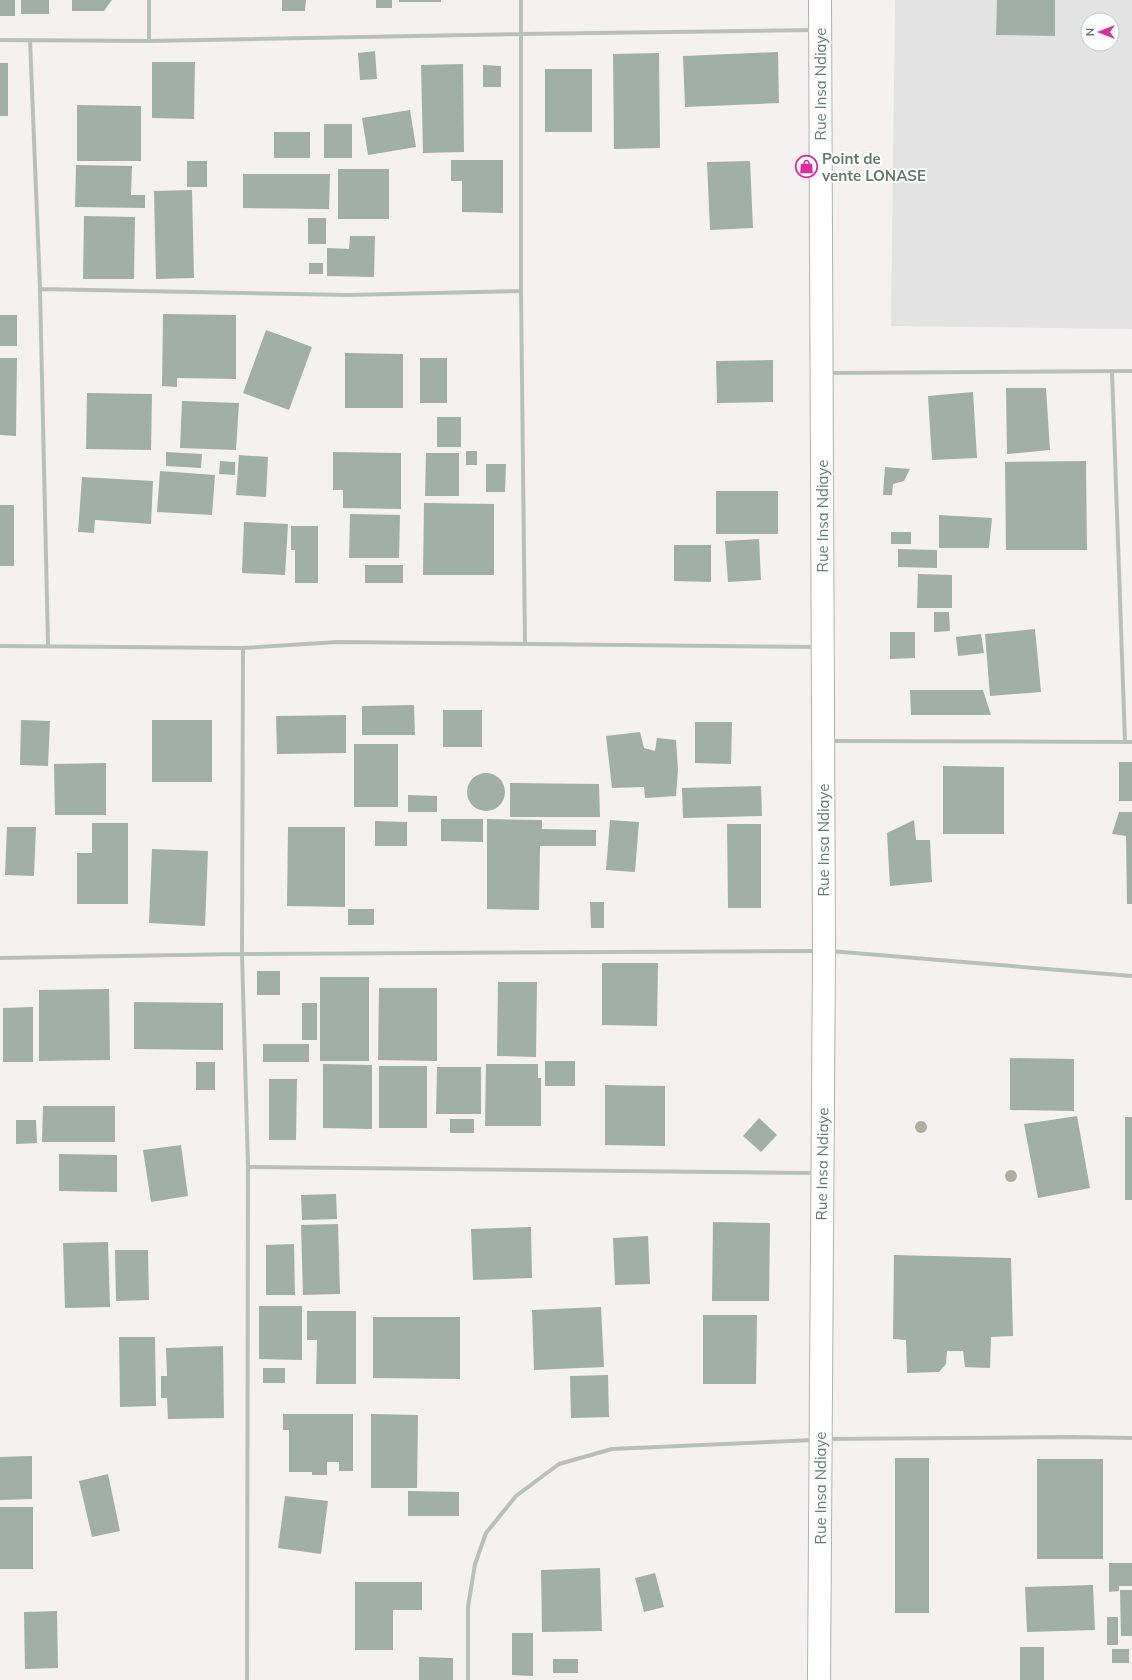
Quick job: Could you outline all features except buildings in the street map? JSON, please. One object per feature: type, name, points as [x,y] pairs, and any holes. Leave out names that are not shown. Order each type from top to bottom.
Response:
[{"type":"main road","name":"Rue Insa Ndiaye","points":[[819,1680],[824,951],[820,0]]},
{"type":"street","points":[[149,0],[149,41]]},
{"type":"street","points":[[521,0],[521,291],[525,644]]},
{"type":"street","points":[[0,40],[149,41],[820,30]]},
{"type":"street","points":[[30,40],[40,289],[48,646]]},
{"type":"street","points":[[40,289],[348,295],[521,291]]},
{"type":"street","points":[[1112,371],[1125,742]]},
{"type":"street","points":[[821,373],[1132,371]]},
{"type":"street","points":[[0,646],[243,648],[338,642],[822,647]]},
{"type":"street","points":[[243,648],[242,954],[248,1167],[247,1680]]},
{"type":"street","points":[[823,741],[1132,742]]},
{"type":"street","points":[[0,958],[242,954],[824,951],[1132,976]]},
{"type":"street","points":[[248,1167],[822,1173]]},
{"type":"street","points":[[468,1680],[468,1607],[474,1564],[486,1533],[516,1496],[559,1464],[612,1449],[820,1440],[1063,1437],[1132,1438]]},
{"type":"shaded area","points":[[895,0],[1132,0],[1132,329],[891,326]]},
{"type":"place","name":"Point de vente LONASE","points":[[806,167]]}]
